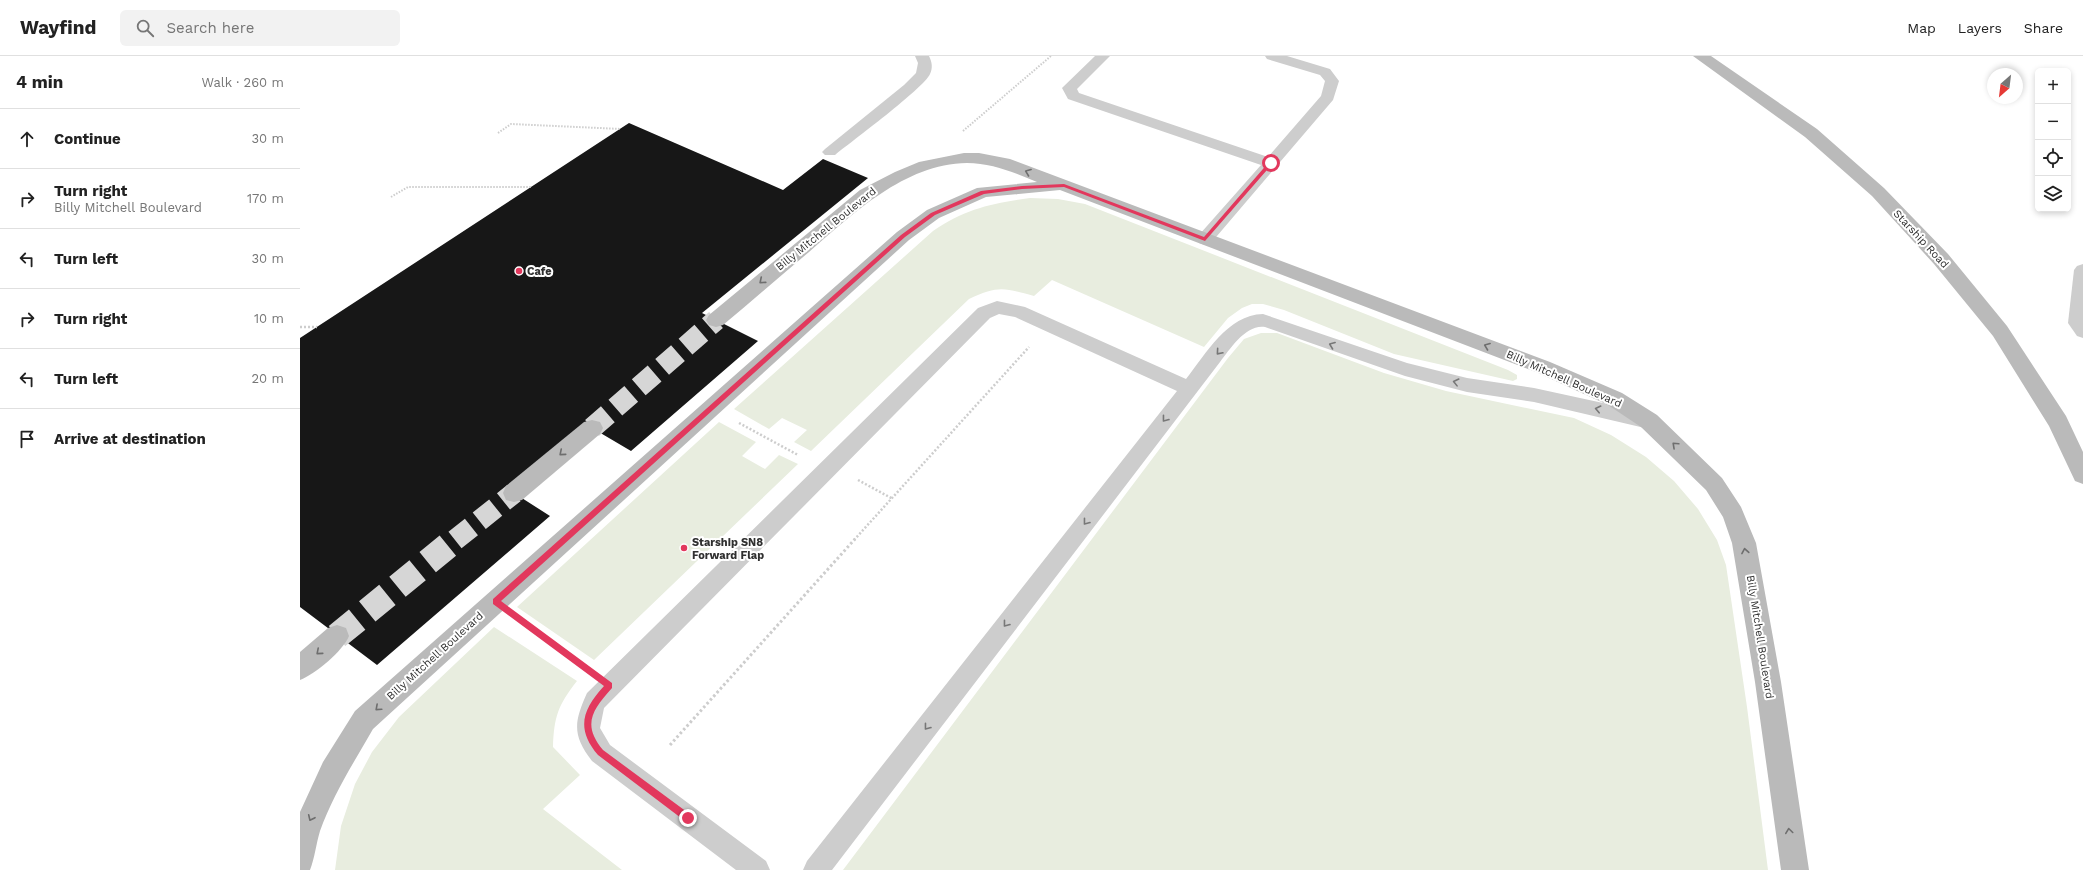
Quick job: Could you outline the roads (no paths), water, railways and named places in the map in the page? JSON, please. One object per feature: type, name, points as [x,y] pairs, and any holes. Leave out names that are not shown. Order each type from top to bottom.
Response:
[{"type":"main road","name":"Starship Road","points":[[1701,56],[1811,133],[1878,192],[1941,259],[2000,331],[2058,422],[2083,475]]},
{"type":"main road","name":"Billy Mitchell Boulevard","points":[[716,320],[866,194],[891,179],[923,167],[965,158],[1004,163],[1064,185],[1543,367],[1615,399],[1649,421],[1714,484],[1733,514],[1744,543],[1768,682],[1795,870]]},
{"type":"main road","name":"Billy Mitchell Boulevard","points":[[300,860],[306,830],[333,772],[364,720],[903,236],[933,214],[983,192],[1022,187],[1064,185]]},
{"type":"main road","points":[[514,493],[592,428]]},
{"type":"main road","points":[[300,668],[337,636]]},
{"type":"lane","points":[[830,152],[909,88],[923,74],[925,63],[922,56]]},
{"type":"lane","points":[[1103,56],[1069,88],[1073,96],[1271,163]]},
{"type":"lane","points":[[1205,239],[1328,97],[1332,81],[1325,72],[1272,56]]},
{"type":"lane","points":[[2083,270],[2077,323],[2083,331]]},
{"type":"lane","points":[[757,870],[601,753],[591,741],[586,725],[595,701],[984,313],[998,307],[1019,310],[1189,388]]},
{"type":"lane","points":[[816,870],[1189,388],[1237,330],[1248,323],[1260,320],[1274,323],[1405,369],[1467,385],[1534,395],[1649,421]]},
{"type":"tunnel","points":[[592,428],[716,320]]},
{"type":"tunnel","points":[[455,540],[514,493]]},
{"type":"tunnel","points":[[337,636],[456,539]]},
{"type":"place","name":"Cafe","points":[[519,271]]},
{"type":"place","name":"Starship SN8 Forward Flap","points":[[684,548]]}]
